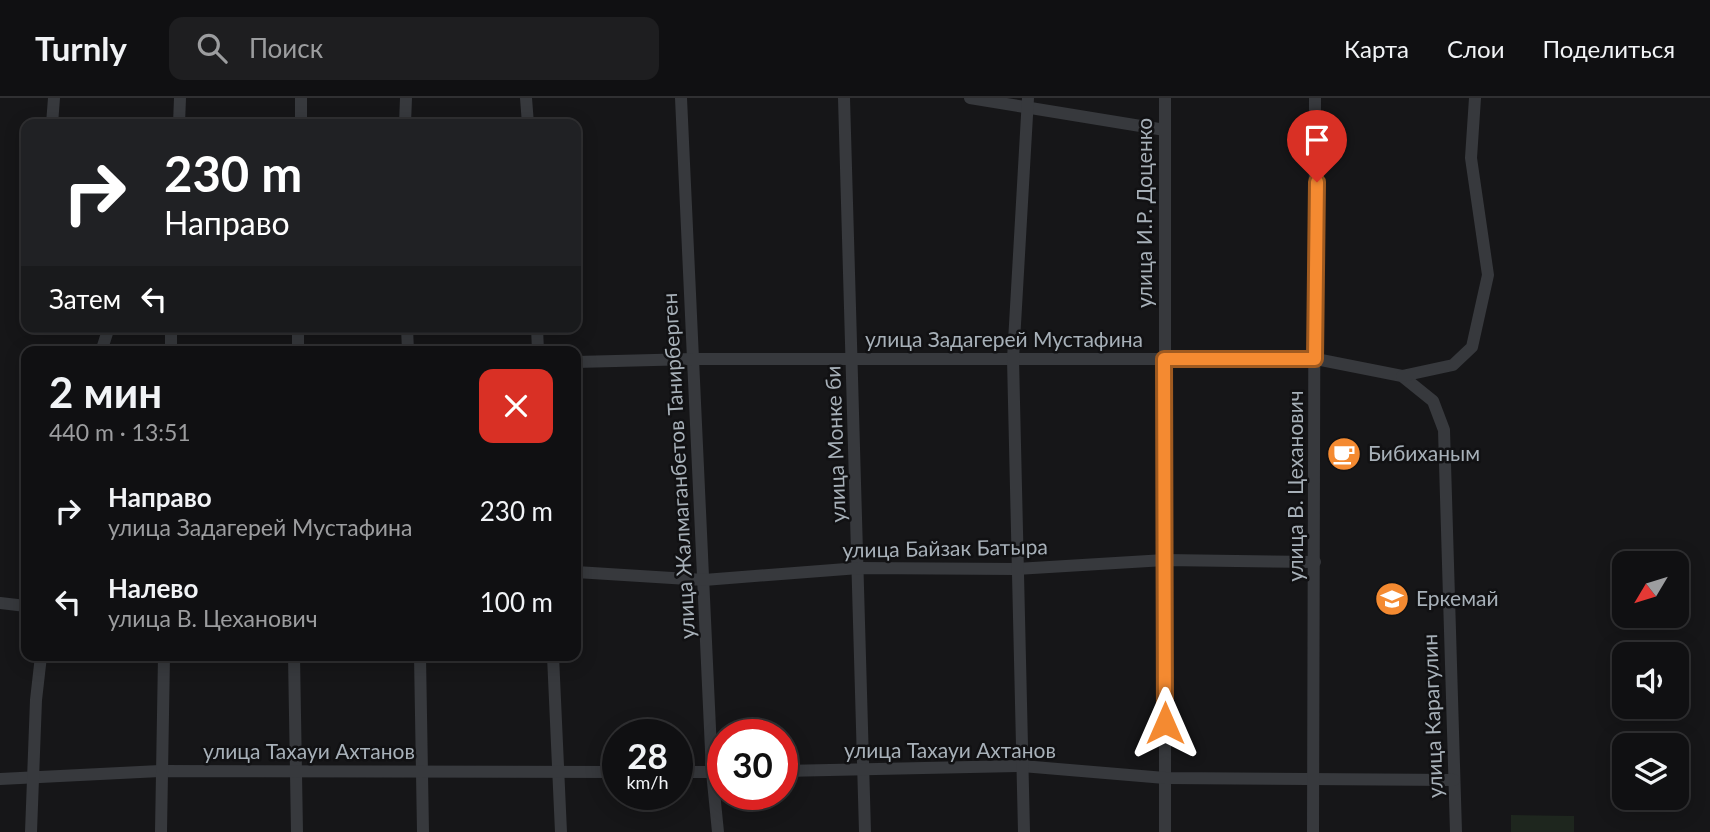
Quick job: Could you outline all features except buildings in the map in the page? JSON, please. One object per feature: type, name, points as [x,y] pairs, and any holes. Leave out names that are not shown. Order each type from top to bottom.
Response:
[{"type":"street","points":[[52,119],[54,98]]},
{"type":"street","points":[[179,119],[180,98]]},
{"type":"street","points":[[301,98],[301,119]]},
{"type":"street","points":[[405,119],[406,98]]},
{"type":"street","points":[[526,98],[528,119]]},
{"type":"street","name":"улица Жалмаганбетов Танирберген","points":[[681,98],[704,580],[714,719]]},
{"type":"street","name":"улица Монке би","points":[[844,98],[865,832]]},
{"type":"street","points":[[970,98],[1028,104],[1165,130]]},
{"type":"street","name":"улица И.Р. Доценко","points":[[1165,98],[1165,832]]},
{"type":"street","name":"улица В. Цеханович","points":[[1313,832],[1315,98]]},
{"type":"street","points":[[1402,376],[1453,365],[1472,347],[1488,275],[1471,158],[1475,98]]},
{"type":"street","points":[[1024,832],[1013,359],[1028,104]]},
{"type":"street","name":"улица Задагерей Мустафина","points":[[581,362],[694,359],[1315,359],[1402,376],[1433,401],[1444,430]]},
{"type":"street","name":"улица Карагулин","points":[[1444,430],[1456,832]]},
{"type":"street","name":"улица Байзак Батыра","points":[[581,572],[704,580],[859,568],[1016,569],[1165,560],[1315,562]]},
{"type":"street","points":[[0,603],[21,605]]},
{"type":"street","points":[[31,832],[41,661]]},
{"type":"street","points":[[161,832],[164,661]]},
{"type":"street","points":[[294,661],[297,832]]},
{"type":"street","points":[[419,661],[423,832]]},
{"type":"street","points":[[553,661],[561,832]]},
{"type":"street","name":"улица Тахауи Ахтанов","points":[[798,771],[1022,766],[1166,778],[1454,780]]},
{"type":"street","name":"улица Тахауи Ахтанов","points":[[0,779],[160,771],[602,772]]},
{"type":"street","name":"улица Жалмаганбетов Танирберген","points":[[718,810],[718,832]]},
{"type":"shaded area","points":[[1511,815],[1574,816],[1574,832],[1511,832]]},
{"type":"place","name":"Бибиханым","points":[[1344,454]]},
{"type":"place","name":"Еркемай","points":[[1392,599]]},
{"type":"route","points":[[1165,723],[1164,359],[1315,359],[1317,182]]}]
